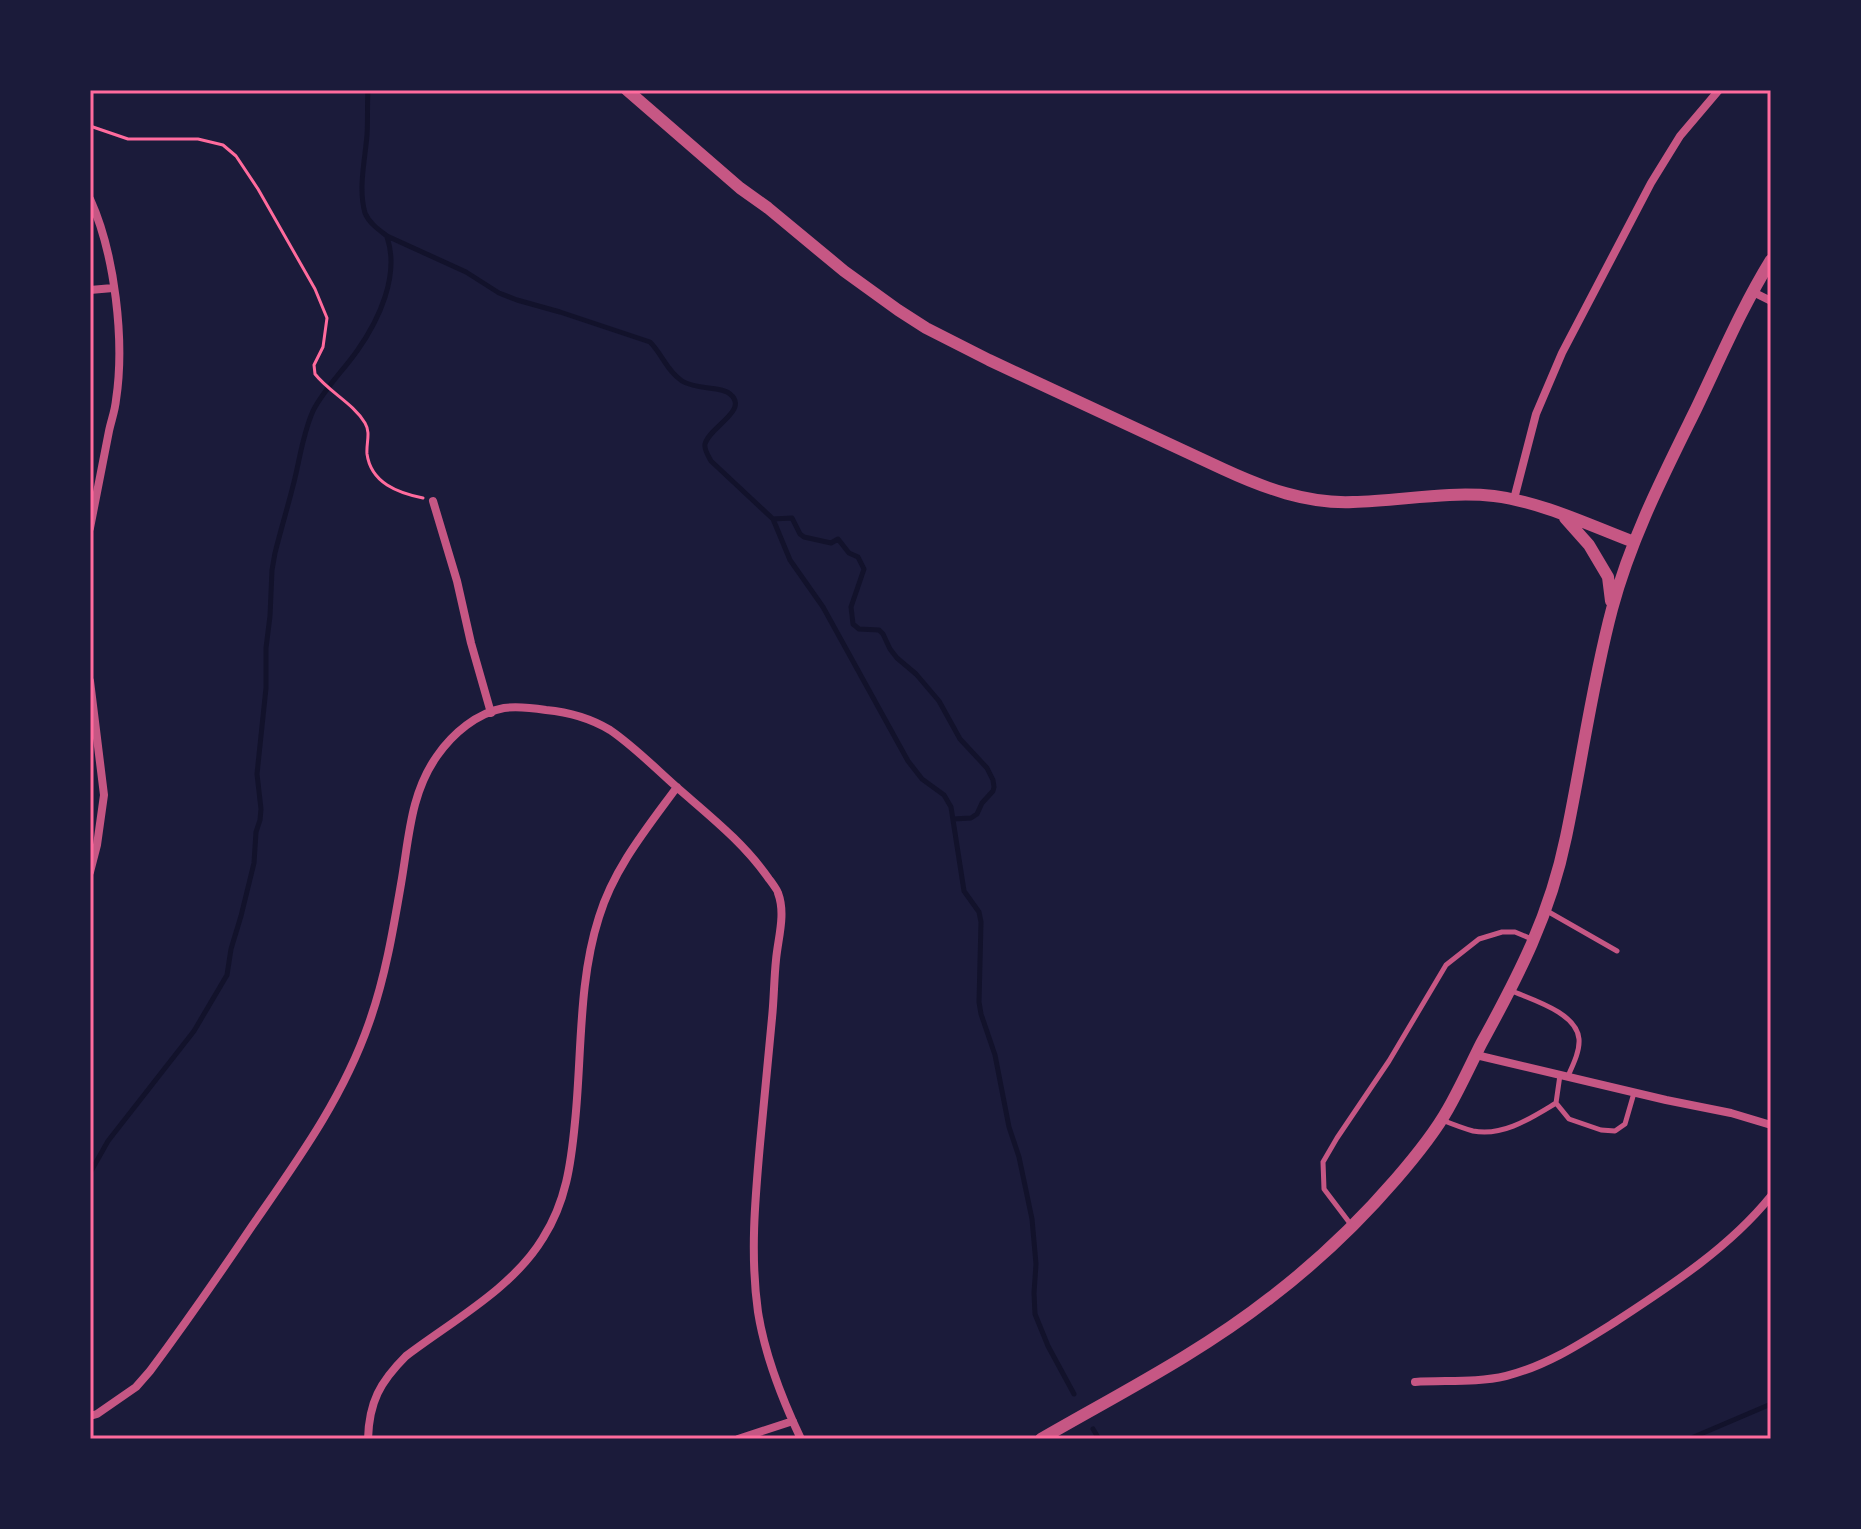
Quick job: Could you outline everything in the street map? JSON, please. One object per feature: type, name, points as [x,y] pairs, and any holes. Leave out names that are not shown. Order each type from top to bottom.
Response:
[{"type":"street","points":[[627,90],[740,188],[844,271],[926,328],[1254,483],[1286,494],[1350,503],[1462,494],[1514,499],[1634,542]]},
{"type":"street","points":[[1514,499],[1536,414],[1562,353],[1651,183],[1680,136],[1719,90]]},
{"type":"street","points":[[90,199],[103,238],[118,321],[117,389],[90,528]]},
{"type":"street","points":[[1041,1439],[1232,1326],[1269,1299],[1352,1226],[1395,1179],[1447,1111],[1511,990],[1546,911],[1566,838],[1612,608],[1634,542],[1663,474],[1771,260]]},
{"type":"street","points":[[90,290],[113,288]]},
{"type":"street","points":[[1753,292],[1771,301]]},
{"type":"street","points":[[433,501],[491,713]]},
{"type":"street","points":[[1562,515],[1589,545],[1608,577],[1612,608]]},
{"type":"street","points":[[90,681],[104,795],[90,872]]},
{"type":"street","points":[[90,1416],[136,1387],[150,1371],[272,1199],[322,1124],[351,1071],[371,1017],[392,934],[415,802],[435,758],[466,725],[491,713],[506,708],[546,709],[590,719],[611,731],[713,818],[748,853],[778,892],[782,917],[757,1176],[754,1257],[758,1311],[764,1337],[780,1389],[801,1439]]},
{"type":"street","points":[[368,1439],[372,1406],[390,1371],[510,1278],[543,1239],[554,1217],[569,1174],[580,1085],[586,988],[599,915],[628,855],[677,787]]},
{"type":"street","points":[[1476,1055],[1731,1113],[1771,1125]]},
{"type":"street","points":[[1415,1382],[1466,1381],[1504,1376],[1561,1354],[1674,1282],[1734,1235],[1771,1196]]},
{"type":"street","points":[[738,1439],[793,1421]]},
{"type":"lane","points":[[1546,911],[1617,951]]},
{"type":"lane","points":[[1352,1226],[1324,1189],[1323,1162],[1389,1061],[1446,965],[1479,939],[1502,932],[1515,932],[1535,940]]},
{"type":"lane","points":[[1441,1120],[1474,1131],[1496,1132],[1525,1122],[1556,1103],[1564,1076],[1577,1053],[1579,1037],[1574,1024],[1561,1013],[1511,990]]},
{"type":"lane","points":[[1556,1103],[1569,1119],[1601,1130],[1615,1131],[1625,1124],[1634,1093]]},
{"type":"path","points":[[90,126],[128,139],[198,139],[223,145],[236,156],[301,264],[327,318],[323,347],[314,365],[315,374],[365,422],[369,433],[367,452],[371,468],[381,481],[400,493],[433,501]]},
{"type":"waterway","points":[[368,90],[362,194],[365,213],[378,229],[466,272],[499,293],[650,342],[682,381],[726,392],[735,400],[732,412],[705,444],[711,461],[773,519],[790,560],[823,607],[908,761],[922,779],[944,795],[951,807],[964,891],[979,912],[981,922],[981,1014],[995,1055],[1032,1219],[1036,1264],[1035,1314],[1074,1394]]},
{"type":"waterway","points":[[90,1173],[108,1141],[194,1031],[227,975],[254,863],[260,820],[257,774],[275,553],[313,411],[365,339],[385,297],[391,266],[387,237]]},
{"type":"waterway","points":[[773,519],[792,518],[804,537],[831,543],[838,539],[849,553],[858,557],[864,569],[851,607],[853,624],[859,629],[879,630],[883,634],[890,649],[939,701],[960,739],[987,768],[993,780],[993,791],[977,814],[971,818],[953,819]]},
{"type":"waterway","points":[[1689,1439],[1771,1404]]},
{"type":"waterway","points":[[1093,1429],[1099,1439]]}]
